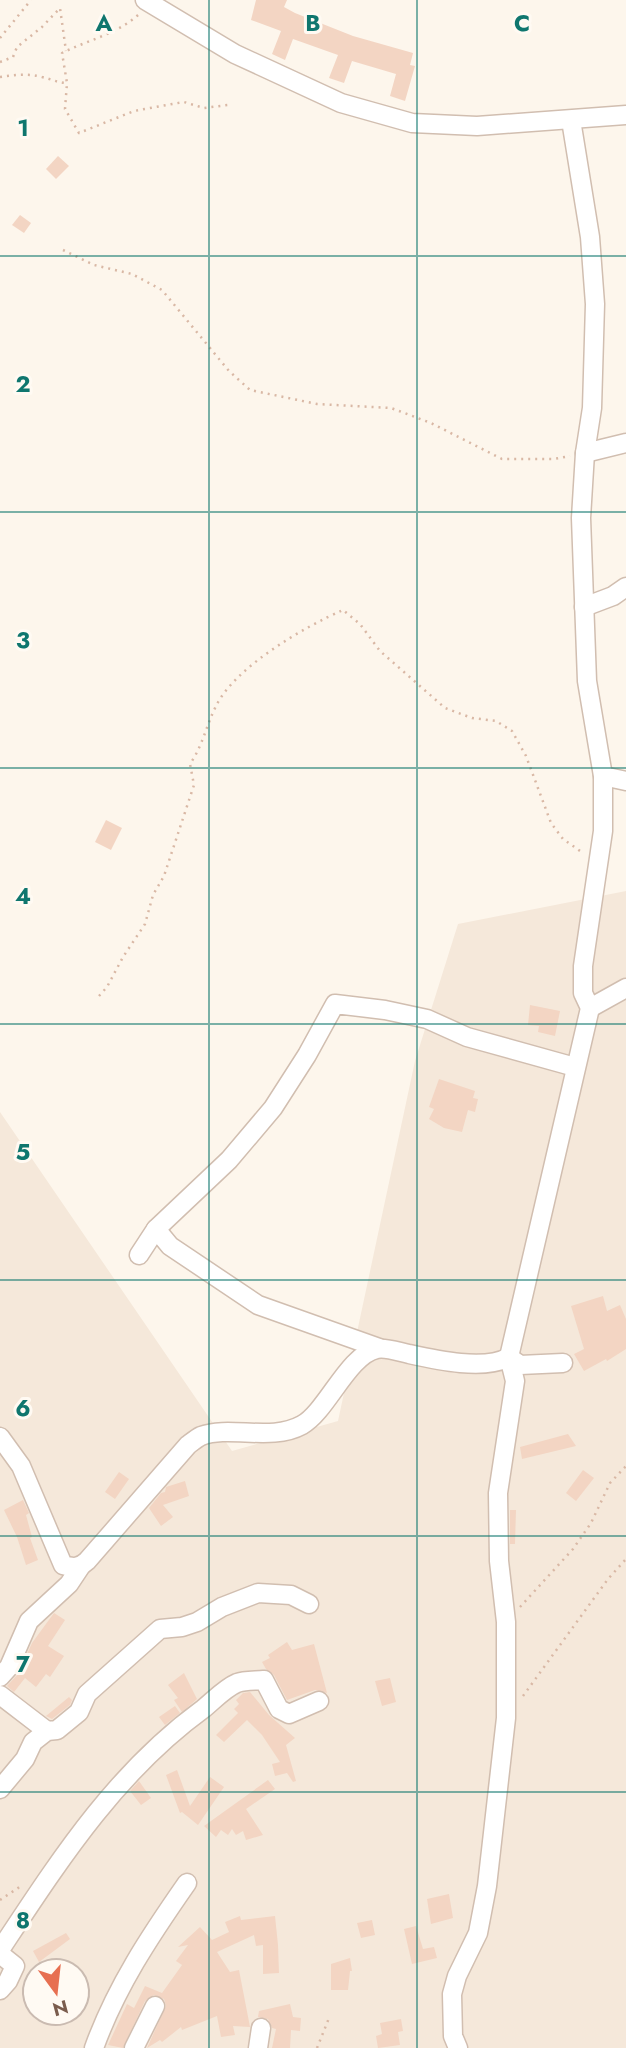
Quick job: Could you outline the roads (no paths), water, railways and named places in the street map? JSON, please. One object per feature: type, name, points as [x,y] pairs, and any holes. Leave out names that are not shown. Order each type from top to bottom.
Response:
[{"type":"street","points":[[148,1],[235,54],[352,107],[412,123],[477,126],[626,115]]},
{"type":"street","points":[[458,2048],[453,2036],[452,1994],[466,1954],[478,1933],[506,1718],[506,1622],[499,1561],[498,1493],[515,1381],[509,1357],[590,1008],[583,993],[583,966],[603,831],[603,776],[587,681],[580,518],[584,453],[592,408],[594,304],[590,237],[572,120]]},
{"type":"street","points":[[584,453],[626,443]]},
{"type":"street","points":[[583,607],[613,596],[626,587]]},
{"type":"street","points":[[603,776],[626,781]]},
{"type":"street","points":[[590,1008],[626,988]]},
{"type":"street","points":[[139,1255],[156,1229],[229,1160],[272,1108],[307,1055],[335,1004],[386,1010],[427,1019],[467,1037],[575,1067]]},
{"type":"street","points":[[156,1229],[170,1246],[258,1304],[379,1348],[429,1358],[482,1364],[498,1363],[509,1357]]},
{"type":"street","points":[[0,1677],[9,1667],[29,1621],[69,1584],[81,1566],[188,1445],[201,1436],[277,1433],[305,1423],[364,1354],[379,1348]]},
{"type":"street","points":[[509,1357],[520,1365],[563,1363]]},
{"type":"street","points":[[0,1437],[21,1466],[63,1565],[74,1568],[81,1566]]},
{"type":"street","points":[[0,1789],[25,1759],[33,1742],[47,1731],[57,1730],[79,1712],[87,1694],[160,1629],[182,1627],[197,1622],[222,1607],[258,1593],[291,1595],[309,1604]]},
{"type":"street","points":[[0,1990],[15,1966],[0,1952],[17,1923],[96,1811],[138,1764],[188,1720],[237,1683],[264,1680],[279,1709],[289,1714],[319,1701]]},
{"type":"street","points":[[0,1695],[47,1731]]},
{"type":"street","points":[[94,2048],[107,2010],[125,1977],[152,1932],[187,1883]]},
{"type":"street","points":[[134,2048],[155,2006]]},
{"type":"street","points":[[258,2048],[261,2028]]}]
